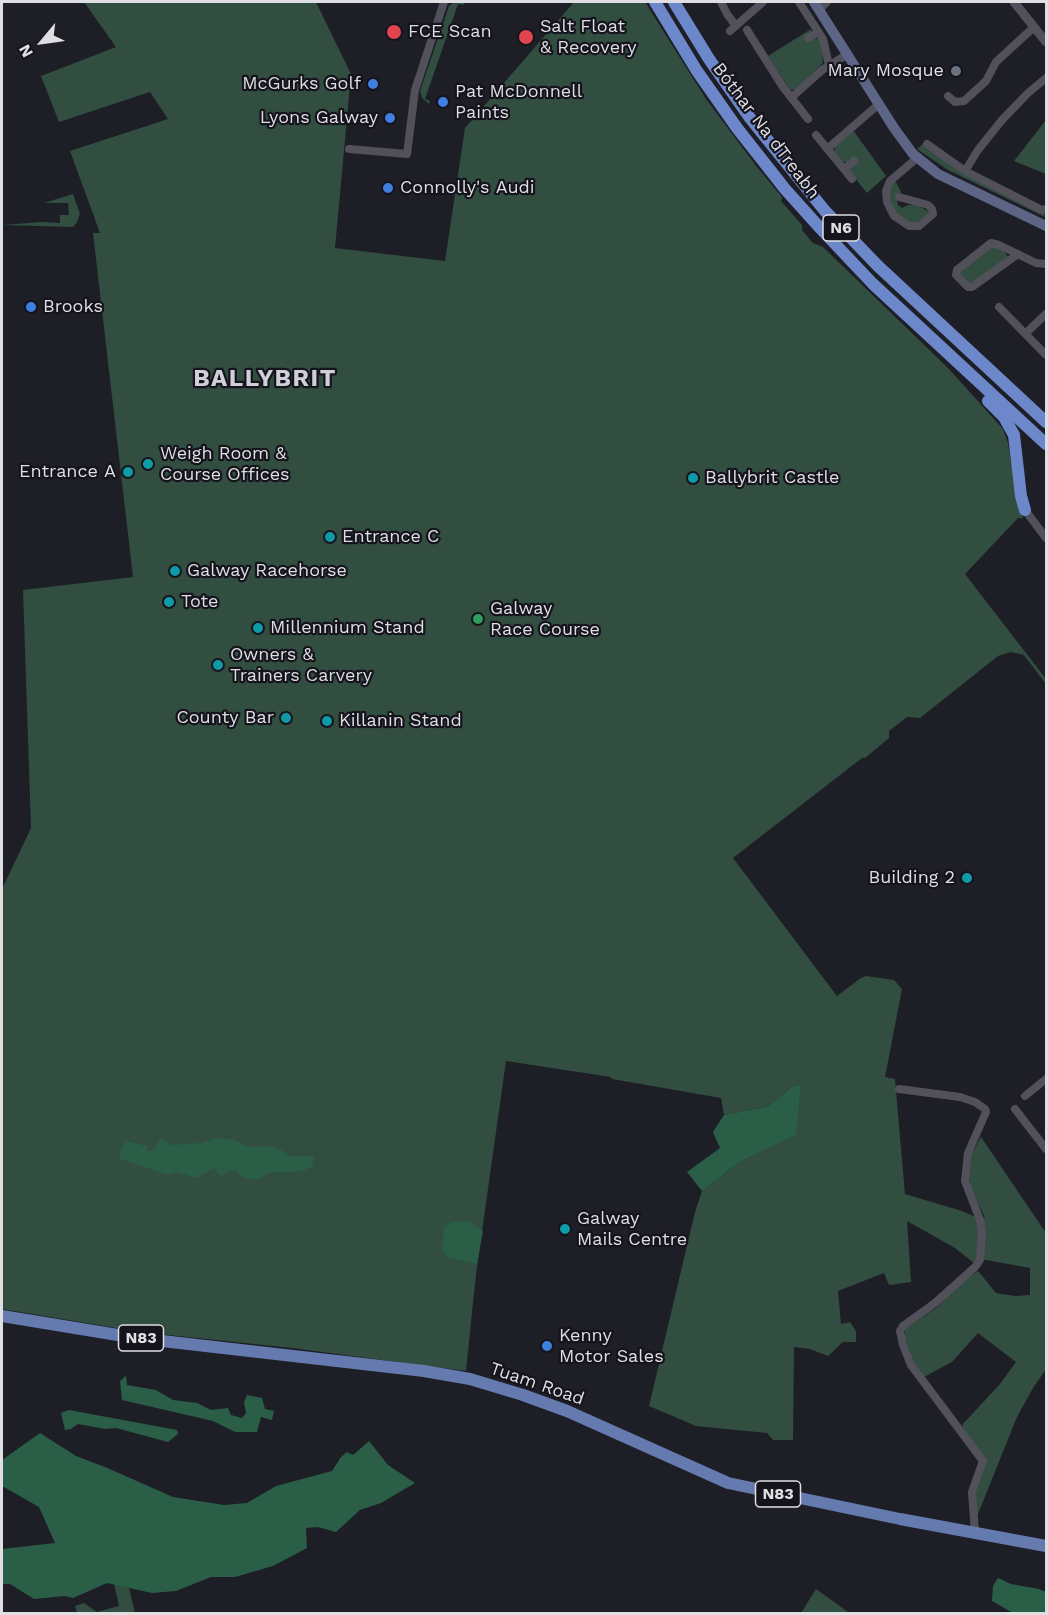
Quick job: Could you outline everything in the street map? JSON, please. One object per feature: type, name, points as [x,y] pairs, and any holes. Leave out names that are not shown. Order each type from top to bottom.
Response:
[{"type":"highway","name":"Bóthar Na dTreabh","points":[[655,2],[714,96],[784,189],[863,274],[1047,444]]},
{"type":"highway","name":"Bóthar Na dTreabh","points":[[674,2],[709,59],[750,118],[825,211],[902,288],[1047,422]]},
{"type":"highway","points":[[951,357],[964,377],[1010,426],[1016,446],[1021,496],[1025,510]]},
{"type":"main road","points":[[820,4],[902,141],[917,158],[938,174],[1047,226]]},
{"type":"main road","name":"Tuam Road","points":[[2,1316],[101,1333],[424,1371],[470,1379],[567,1411],[728,1483],[1047,1546]]},
{"type":"street","points":[[350,149],[407,154],[415,90],[444,2]]},
{"type":"street","points":[[721,2],[733,29],[763,2]]},
{"type":"street","points":[[799,2],[824,42],[829,65]]},
{"type":"street","points":[[1014,2],[1047,42]]},
{"type":"street","points":[[948,96],[957,102],[964,101],[986,81],[996,62],[1034,27]]},
{"type":"street","points":[[747,30],[783,87],[808,119]]},
{"type":"street","points":[[808,38],[818,32]]},
{"type":"street","points":[[792,98],[829,65],[848,54]]},
{"type":"street","points":[[965,171],[997,126],[1028,93],[1047,78]]},
{"type":"street","points":[[827,149],[879,104]]},
{"type":"street","points":[[816,135],[852,179]]},
{"type":"street","points":[[927,144],[965,171],[1042,210],[1047,209]]},
{"type":"street","points":[[899,197],[928,205],[933,214],[920,226],[909,226],[894,216],[887,202],[886,191],[890,181],[917,158]]},
{"type":"street","points":[[844,169],[854,162]]},
{"type":"street","points":[[1018,255],[972,287],[968,287],[956,275],[957,270],[989,243],[993,243],[1038,264],[1047,264]]},
{"type":"street","points":[[999,307],[1026,333],[1032,343],[1047,355]]},
{"type":"street","points":[[1026,333],[1047,314]]},
{"type":"street","points":[[1025,510],[1047,538]]},
{"type":"street","points":[[1025,1095],[1047,1079]]},
{"type":"street","points":[[899,1089],[960,1097],[975,1102],[986,1112],[969,1153],[965,1181],[980,1220],[982,1244],[980,1260],[935,1303],[903,1326],[900,1331],[911,1365],[983,1461],[972,1492],[975,1533]]},
{"type":"street","points":[[1015,1109],[1047,1149]]},
{"type":"green space","name":"Galway Race Course","points":[[84,2],[316,2],[351,74],[335,248],[445,261],[465,128],[574,2],[645,2],[706,99],[782,197],[781,201],[802,225],[802,230],[813,243],[823,247],[949,369],[1003,429],[1008,443],[1016,493],[1023,518],[1018,518],[965,574],[1046,679],[1046,684],[1024,655],[1011,652],[998,656],[920,718],[907,717],[889,731],[889,738],[865,758],[862,758],[733,858],[837,996],[866,976],[894,980],[902,989],[885,1077],[895,1079],[905,1194],[978,1218],[985,1218],[970,1186],[969,1178],[972,1153],[981,1137],[1046,1233],[1046,1369],[1017,1417],[976,1519],[974,1497],[984,1467],[962,1425],[1000,1384],[1016,1362],[978,1333],[952,1362],[924,1377],[913,1361],[905,1339],[905,1329],[936,1308],[967,1278],[978,1271],[996,1293],[1015,1296],[1030,1295],[1030,1268],[986,1260],[977,1260],[974,1263],[955,1248],[907,1221],[911,1282],[889,1285],[884,1273],[838,1291],[841,1324],[850,1322],[856,1331],[856,1342],[843,1342],[828,1356],[810,1349],[794,1347],[793,1440],[773,1440],[767,1433],[696,1426],[649,1406],[702,1191],[740,1162],[795,1135],[801,1084],[793,1086],[768,1106],[724,1115],[721,1098],[611,1077],[506,1061],[476,1274],[466,1371],[292,1348],[140,1332],[2,1309],[2,889],[31,828],[23,590],[133,577],[93,233],[100,233],[70,151],[168,119],[150,92],[59,122],[41,76],[116,47]]},
{"type":"green space","points":[[455,2],[466,2],[463,5],[458,4],[425,99],[430,101],[429,104],[422,98],[420,91],[449,6]]},
{"type":"green space","points":[[811,29],[811,32],[804,37],[808,42],[814,38],[819,39],[822,46],[823,63],[796,89],[790,90],[768,56]]},
{"type":"green space","points":[[1046,120],[1046,174],[1014,161]]},
{"type":"green space","points":[[853,130],[886,176],[867,193],[850,172],[847,162],[843,162],[834,151],[835,146]]},
{"type":"green space","points":[[923,144],[961,173],[1044,213],[1045,217],[948,170],[917,149]]},
{"type":"green space","points":[[895,180],[901,192],[897,200],[898,205],[902,208],[917,205],[928,211],[929,213],[917,223],[911,224],[898,215],[892,207],[889,192]]},
{"type":"green space","points":[[73,194],[80,214],[73,227],[2,225],[60,223],[59,215],[69,215],[68,203],[44,203]]},
{"type":"green space","points":[[992,246],[1005,252],[1008,257],[970,285],[959,273]]},
{"type":"green space","points":[[801,1084],[796,1135],[740,1162],[702,1191],[687,1172],[720,1148],[713,1132],[724,1115],[768,1106],[793,1086]]},
{"type":"green space","points":[[161,1138],[172,1145],[201,1143],[217,1138],[235,1140],[247,1147],[276,1147],[291,1156],[314,1156],[313,1166],[304,1171],[269,1173],[257,1180],[244,1178],[235,1170],[220,1176],[214,1168],[196,1178],[177,1172],[168,1175],[120,1159],[120,1151],[126,1141],[146,1146],[148,1151],[153,1151]]},
{"type":"green space","points":[[469,1221],[483,1231],[477,1264],[448,1257],[442,1250],[444,1227],[451,1222]]},
{"type":"green space","points":[[126,1376],[127,1385],[156,1390],[173,1400],[197,1403],[211,1410],[228,1408],[231,1415],[242,1418],[246,1413],[244,1402],[247,1395],[262,1398],[265,1409],[274,1411],[272,1420],[261,1417],[257,1432],[235,1432],[213,1421],[122,1400],[120,1381]]},
{"type":"green space","points":[[69,1410],[177,1430],[178,1434],[168,1442],[116,1428],[105,1429],[78,1424],[65,1430],[61,1413]]},
{"type":"green space","points":[[40,1433],[76,1456],[173,1497],[224,1505],[247,1503],[276,1486],[332,1471],[347,1452],[353,1455],[369,1441],[388,1465],[415,1483],[381,1503],[360,1510],[336,1532],[318,1527],[306,1528],[307,1548],[273,1566],[235,1577],[211,1577],[176,1591],[152,1593],[107,1583],[73,1598],[65,1596],[34,1599],[10,1584],[2,1584],[2,1549],[55,1543],[39,1507],[2,1486],[2,1460]]},
{"type":"green space","points":[[998,1578],[1011,1584],[1046,1592],[1046,1613],[1013,1613],[992,1601],[993,1586]]},
{"type":"green space","points":[[114,1584],[129,1588],[135,1613],[77,1613],[75,1606],[84,1603],[97,1612],[119,1606]]},
{"type":"green space","points":[[816,1589],[848,1612],[848,1613],[801,1613]]},
{"type":"place","name":"FCE Scan","points":[[394,32]]},
{"type":"place","name":"Salt Float & Recovery","points":[[526,37]]},
{"type":"place","name":"Mary Mosque","points":[[956,71]]},
{"type":"place","name":"McGurks Golf","points":[[373,84]]},
{"type":"place","name":"Pat McDonnell Paints","points":[[443,102]]},
{"type":"place","name":"Lyons Galway","points":[[390,118]]},
{"type":"place","name":"Connolly's Audi","points":[[388,188]]},
{"type":"place","name":"Brooks","points":[[31,307]]},
{"type":"place","name":"Weigh Room & Course Offices","points":[[148,464]]},
{"type":"place","name":"Entrance A","points":[[128,472]]},
{"type":"place","name":"Ballybrit Castle","points":[[693,478]]},
{"type":"place","name":"Entrance C","points":[[330,537]]},
{"type":"place","name":"Galway Racehorse","points":[[175,571]]},
{"type":"place","name":"Tote","points":[[169,602]]},
{"type":"place","name":"Galway Race Course","points":[[478,619]]},
{"type":"place","name":"Millennium Stand","points":[[258,628]]},
{"type":"place","name":"Owners & Trainers Carvery","points":[[218,665]]},
{"type":"place","name":"County Bar","points":[[286,718]]},
{"type":"place","name":"Killanin Stand","points":[[327,721]]},
{"type":"place","name":"Building 2","points":[[967,878]]},
{"type":"place","name":"Galway Mails Centre","points":[[565,1229]]},
{"type":"place","name":"Kenny Motor Sales","points":[[547,1346]]},
{"type":"district","name":"BALLYBRIT","points":[[265,379]]}]
